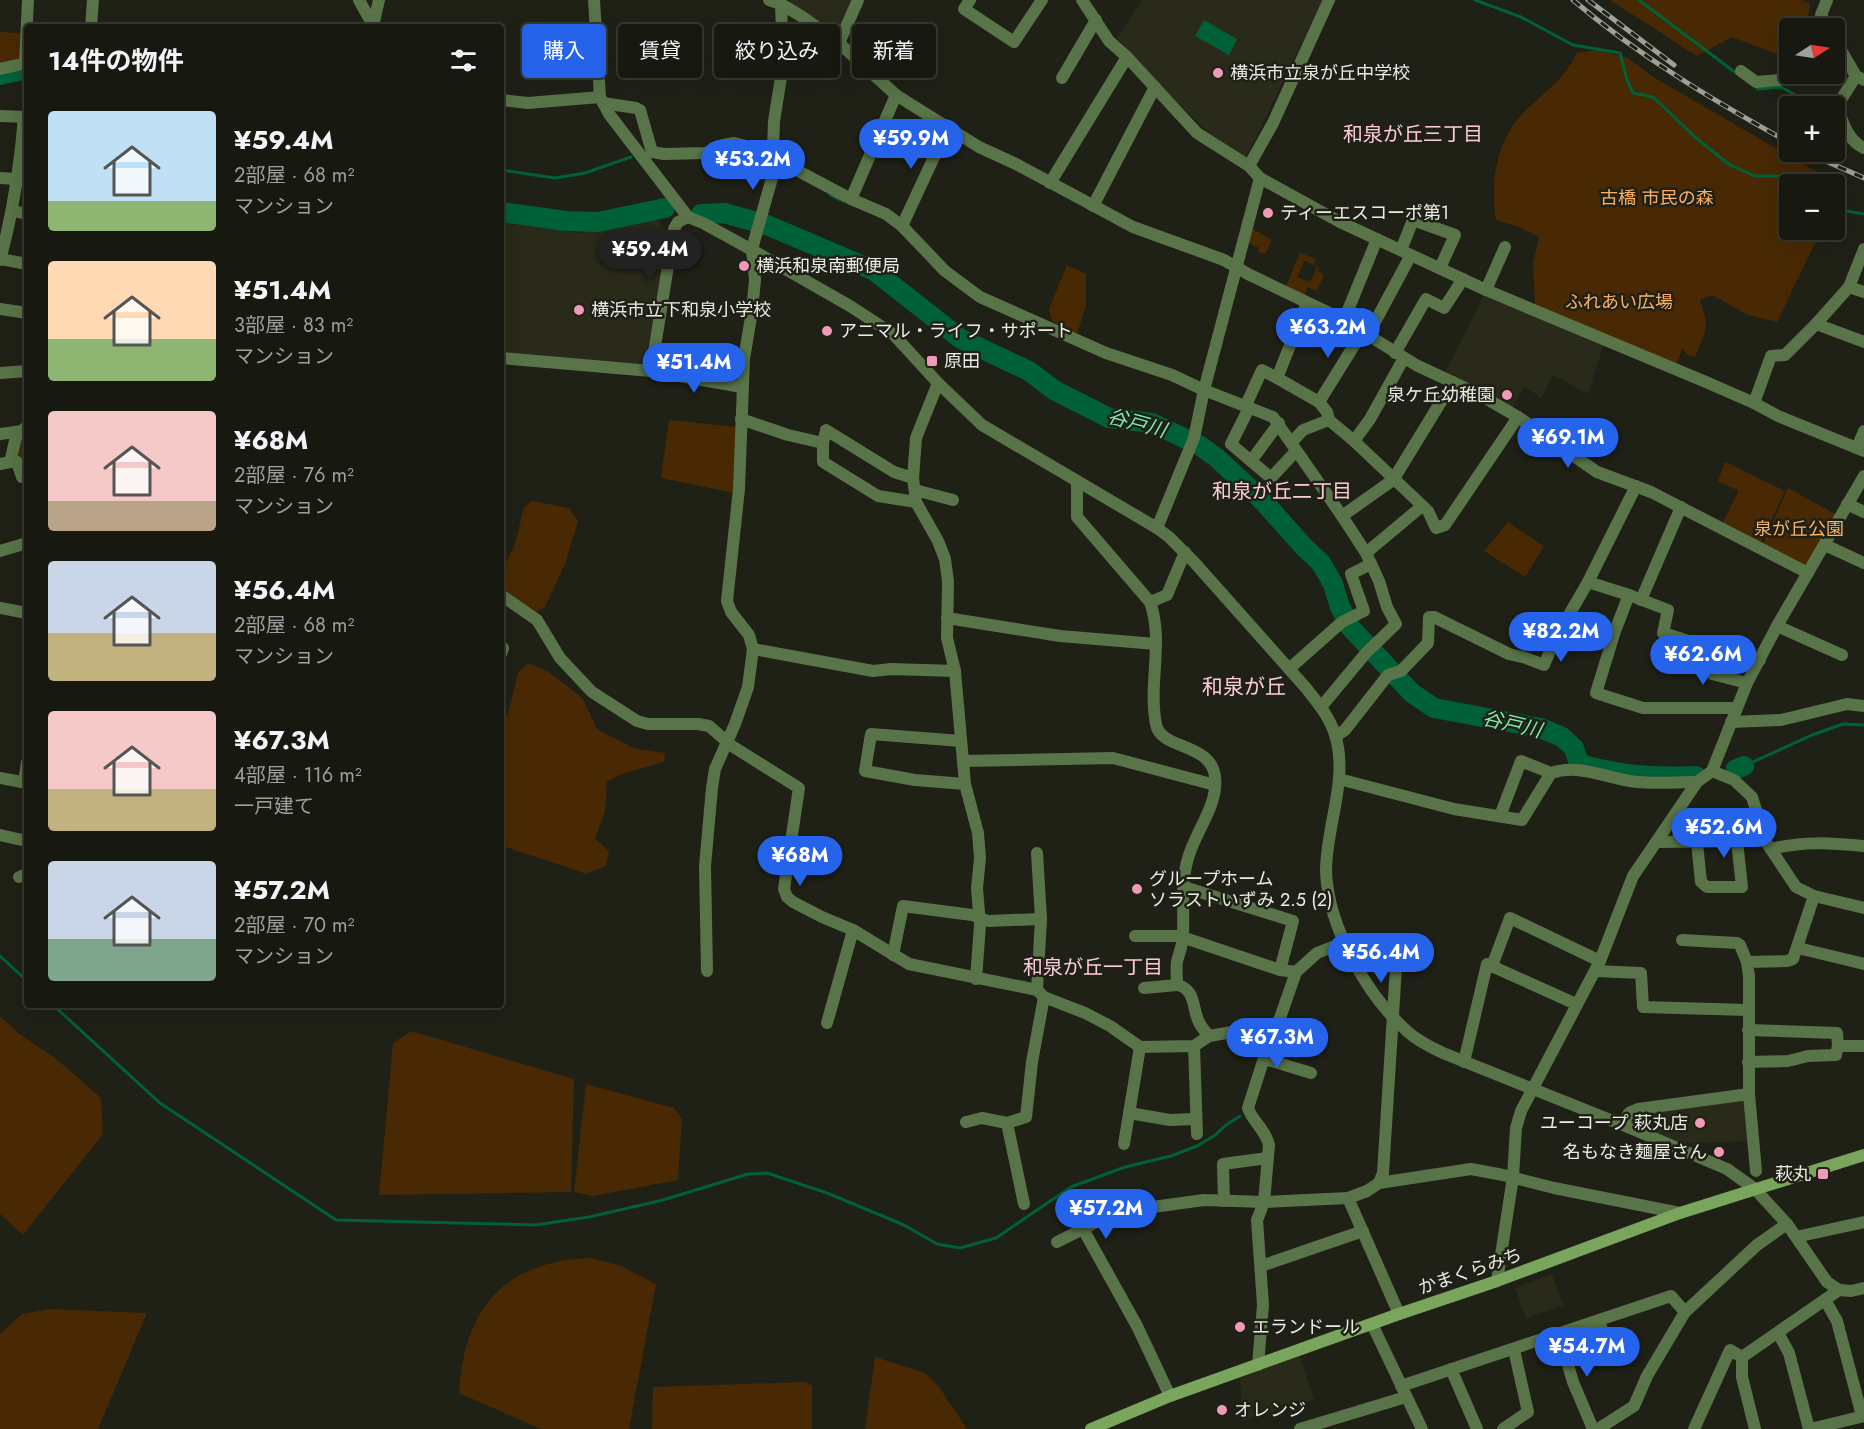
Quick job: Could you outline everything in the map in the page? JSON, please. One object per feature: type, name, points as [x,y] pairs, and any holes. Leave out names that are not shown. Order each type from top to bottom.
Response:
[{"type":"main road","name":"かまくらみち","points":[[1091,1429],[1170,1396],[1497,1281],[1680,1213],[1864,1155]]},
{"type":"street","points":[[27,24],[28,0]]},
{"type":"street","points":[[91,24],[93,0]]},
{"type":"street","points":[[359,0],[372,24]]},
{"type":"street","points":[[373,24],[379,0]]},
{"type":"street","points":[[594,0],[602,100],[609,114],[688,218],[703,223],[752,250],[850,306],[893,334],[938,383],[982,425],[1157,528],[1185,552],[1290,668],[1321,707],[1335,736],[1339,779],[1327,856],[1326,873],[1330,899],[1346,944],[1376,998],[1394,1018],[1427,1046],[1726,1169],[1755,1188],[1787,1224],[1827,1282],[1839,1290],[1851,1291],[1864,1288]]},
{"type":"street","points":[[840,41],[858,0]]},
{"type":"street","points":[[970,0],[964,9],[1014,42],[1042,0]]},
{"type":"street","points":[[1082,0],[1109,41],[1127,57],[1197,133],[1248,166],[1260,178],[1340,222],[1462,279],[1754,403],[1778,416],[1860,449],[1864,431]]},
{"type":"street","points":[[1248,166],[1273,123],[1329,0]]},
{"type":"street","points":[[1820,18],[1827,0]]},
{"type":"street","points":[[775,2],[812,24]]},
{"type":"street","points":[[707,971],[705,866],[715,769],[748,687],[753,649],[749,635],[731,612],[727,601],[739,489],[742,387],[755,280],[752,250],[772,178],[774,121],[783,65],[775,2]]},
{"type":"street","points":[[1062,78],[1096,20]]},
{"type":"street","points":[[840,44],[896,95],[979,147],[1133,227],[1224,260],[1344,320],[1399,356],[1518,417],[1597,472],[1636,486],[1681,507],[1808,573]]},
{"type":"street","points":[[1845,55],[1860,78],[1837,106],[1846,131],[1864,148]]},
{"type":"street","points":[[1050,183],[1127,57]]},
{"type":"street","points":[[0,69],[24,64]]},
{"type":"street","points":[[1741,71],[1756,82],[1779,80]]},
{"type":"street","points":[[1093,206],[1155,87]]},
{"type":"street","points":[[850,199],[896,95]]},
{"type":"street","points":[[504,100],[528,103],[602,100],[636,108],[640,110],[652,152],[706,153],[723,145],[734,143],[748,145],[773,162],[886,214],[902,226],[945,271],[980,297],[1001,308],[1023,315],[1106,353],[1172,375],[1273,417],[1342,516],[1368,559],[1379,581],[1387,608],[1396,624],[1369,650],[1321,707]]},
{"type":"street","points":[[0,116],[24,117]]},
{"type":"street","points":[[902,226],[948,127]]},
{"type":"street","points":[[24,131],[21,173],[13,212],[2,243],[0,259],[24,263]]},
{"type":"street","points":[[0,178],[21,173]]},
{"type":"street","points":[[1157,528],[1194,438],[1204,390],[1260,178]]},
{"type":"street","points":[[13,212],[24,214]]},
{"type":"street","points":[[651,371],[674,229],[678,222],[688,218]]},
{"type":"street","points":[[1319,402],[1365,333],[1406,252],[1413,220],[1455,234],[1440,268]]},
{"type":"street","points":[[1344,320],[1377,239]]},
{"type":"street","points":[[1486,290],[1505,247]]},
{"type":"street","points":[[1754,403],[1772,356],[1785,355],[1849,286],[1864,249]]},
{"type":"street","points":[[1354,441],[1371,419],[1426,299],[1444,308],[1462,279]]},
{"type":"street","points":[[1849,286],[1864,292]]},
{"type":"street","points":[[1277,378],[1307,303]]},
{"type":"street","points":[[0,309],[24,313]]},
{"type":"street","points":[[1816,324],[1864,342]]},
{"type":"street","points":[[504,358],[651,371],[742,387]]},
{"type":"street","points":[[1329,420],[1303,430],[1270,478],[1232,444],[1262,370],[1319,402],[1327,412],[1329,420],[1428,511],[1436,528],[1445,525],[1518,417]]},
{"type":"street","points":[[0,373],[24,371]]},
{"type":"street","points":[[1342,516],[1393,480],[1453,382]]},
{"type":"street","points":[[915,490],[916,438],[938,383]]},
{"type":"street","points":[[741,419],[788,435],[823,443]]},
{"type":"street","points":[[1251,461],[1279,423]]},
{"type":"street","points":[[0,434],[24,429]]},
{"type":"street","points":[[24,430],[16,437],[5,463],[17,462],[22,477],[24,477]]},
{"type":"street","points":[[953,500],[915,490],[878,496],[823,462],[826,430],[894,472],[915,490],[945,559],[948,581],[947,638],[955,671],[965,784],[978,833],[980,858],[977,888],[980,919],[975,979]]},
{"type":"street","points":[[1497,1281],[1513,1177],[1518,1120],[1532,1089],[1598,966],[1633,876],[1697,782],[1712,771],[1747,683],[1777,626],[1864,476]]},
{"type":"street","points":[[1077,482],[1077,517],[1150,602],[1157,627],[1154,698],[1157,729],[1164,736],[1205,757],[1213,769],[1214,795],[1187,861],[1183,938],[1177,964],[1177,985]]},
{"type":"street","points":[[1335,736],[1345,730],[1388,675],[1401,671],[1428,644],[1429,617],[1434,617],[1509,654],[1544,665],[1555,639],[1588,582],[1636,486]]},
{"type":"street","points":[[1847,504],[1864,512]]},
{"type":"street","points":[[1290,668],[1345,621],[1364,611],[1351,574],[1421,507]]},
{"type":"street","points":[[1681,507],[1635,598],[1615,631],[1596,693],[1643,708],[1737,708]]},
{"type":"street","points":[[0,551],[24,544]]},
{"type":"street","points":[[1825,545],[1864,563]]},
{"type":"street","points":[[1150,602],[1167,595],[1185,552]]},
{"type":"street","points":[[1588,582],[1668,610],[1663,633],[1760,660]]},
{"type":"street","points":[[504,597],[537,620],[560,658],[592,692],[637,721],[648,724],[709,726],[727,739],[732,746],[800,788],[784,890],[793,902],[853,930],[909,964],[1040,994],[1110,1026],[1140,1047],[1194,1047],[1209,1036],[1232,1032],[1272,1033]]},
{"type":"street","points":[[0,608],[24,613]]},
{"type":"street","points":[[947,618],[1060,636],[1156,644]]},
{"type":"street","points":[[1777,626],[1842,655]]},
{"type":"street","points":[[1672,660],[1679,638]]},
{"type":"street","points":[[753,649],[873,671],[891,669],[955,671]]},
{"type":"street","points":[[1718,650],[1712,674],[1747,683]]},
{"type":"street","points":[[1731,722],[1781,720],[1847,704],[1864,706]]},
{"type":"street","points":[[961,741],[871,734],[865,771],[915,780],[965,784]]},
{"type":"street","points":[[963,761],[1113,759],[1215,785]]},
{"type":"street","points":[[1500,816],[1521,761],[1551,772],[1580,769],[1637,782],[1697,782]]},
{"type":"street","points":[[1712,771],[1734,780],[1752,797],[1763,836],[1796,887],[1814,896],[1864,908]]},
{"type":"street","points":[[1339,779],[1454,809],[1522,820],[1551,772]]},
{"type":"street","points":[[0,778],[24,782]]},
{"type":"street","points":[[0,836],[24,840]]},
{"type":"street","points":[[1657,842],[1737,841],[1742,887],[1707,887],[1701,882],[1697,843]]},
{"type":"street","points":[[1771,849],[1793,843],[1821,842],[1864,846]]},
{"type":"street","points":[[966,1122],[982,1118],[1006,1123],[1026,1117],[1040,994],[1041,919],[1037,854]]},
{"type":"street","points":[[1184,887],[1293,921],[1280,970]]},
{"type":"street","points":[[1747,962],[1790,961],[1793,959],[1814,896]]},
{"type":"street","points":[[893,955],[903,906],[972,915],[980,919],[1041,919]]},
{"type":"street","points":[[1492,966],[1510,918],[1598,966],[1641,973],[1642,1007],[1748,1010]]},
{"type":"street","points":[[827,1023],[853,930]]},
{"type":"street","points":[[1135,936],[1179,936],[1280,970],[1296,972]]},
{"type":"street","points":[[1682,940],[1737,943],[1747,962],[1749,1094],[1756,1171]]},
{"type":"street","points":[[1258,1365],[1263,1305],[1257,1220],[1264,1202],[1268,1158],[1267,1137],[1248,1108],[1272,1033],[1296,972],[1317,953],[1346,944],[1363,943],[1397,951],[1383,1173],[1379,1183]]},
{"type":"street","points":[[1798,948],[1864,964]]},
{"type":"street","points":[[1464,1062],[1487,964],[1576,1004]]},
{"type":"street","points":[[1143,988],[1183,986],[1191,992],[1198,1022],[1209,1036]]},
{"type":"street","points":[[1748,1030],[1838,1033],[1836,1055],[1808,1056],[1788,1061],[1748,1062]]},
{"type":"street","points":[[1838,1046],[1864,1046]]},
{"type":"street","points":[[1125,1144],[1140,1047]]},
{"type":"street","points":[[1194,1047],[1197,1134]]},
{"type":"street","points":[[1265,1059],[1311,1073]]},
{"type":"street","points":[[1623,1125],[1629,1113],[1638,1109],[1749,1094]]},
{"type":"street","points":[[1129,1113],[1170,1120],[1195,1119]]},
{"type":"street","points":[[1006,1123],[1024,1204]]},
{"type":"street","points":[[1224,1200],[1223,1164],[1268,1158]]},
{"type":"street","points":[[1057,1242],[1116,1212],[1204,1200],[1264,1202],[1348,1198],[1367,1191],[1379,1183],[1471,1169],[1680,1213]]},
{"type":"street","points":[[1348,1198],[1399,1314]]},
{"type":"street","points":[[1796,1237],[1864,1222]]},
{"type":"street","points":[[1559,1335],[1573,1382],[1596,1429],[1634,1406],[1647,1376],[1685,1312],[1757,1245],[1787,1224]]},
{"type":"street","points":[[1083,1229],[1137,1326],[1170,1396]]},
{"type":"street","points":[[1261,1266],[1363,1231]]},
{"type":"street","points":[[1742,1357],[1839,1290]]},
{"type":"street","points":[[1300,1429],[1404,1392],[1451,1369],[1514,1350],[1671,1296],[1685,1312]]},
{"type":"street","points":[[1778,1333],[1789,1353],[1810,1429],[1863,1416],[1837,1321],[1825,1300]]},
{"type":"street","points":[[1567,1361],[1609,1348],[1599,1321]]},
{"type":"street","points":[[1372,1324],[1422,1429]]},
{"type":"street","points":[[1503,1429],[1528,1412],[1514,1350]]},
{"type":"street","points":[[1694,1429],[1730,1350],[1742,1357]]},
{"type":"street","points":[[1742,1357],[1742,1377],[1755,1429]]},
{"type":"street","points":[[1451,1369],[1477,1429]]},
{"type":"shaded area","points":[[790,0],[855,0],[840,33],[840,24],[820,24],[790,3]]},
{"type":"shaded area","name":"横浜市立泉が丘中学校","points":[[1142,0],[1323,0],[1245,160],[1208,132],[1167,93],[1117,38]]},
{"type":"shaded area","points":[[1204,20],[1237,39],[1229,55],[1195,36]]},
{"type":"shaded area","name":"横浜市立下和泉小学校","points":[[655,217],[665,228],[663,265],[648,363],[638,369],[504,355],[504,221],[578,233]]},
{"type":"shaded area","points":[[1484,296],[1604,343],[1588,394],[1553,375],[1542,398],[1524,387],[1511,410],[1445,372]]},
{"type":"shaded area","points":[[1747,1099],[1751,1141],[1677,1144],[1640,1128],[1638,1123],[1641,1112]]},
{"type":"shaded area","points":[[1552,1274],[1563,1305],[1526,1319],[1515,1288]]},
{"type":"shaded area","points":[[1300,1356],[1314,1400],[1242,1421],[1240,1377]]},
{"type":"green space","points":[[1610,0],[1801,0],[1810,4],[1808,18],[1779,18],[1779,55],[1732,37],[1697,56]]},
{"type":"green space","points":[[0,32],[22,33],[21,59],[0,63]]},
{"type":"green space","name":"古橋 市民の森","points":[[1597,50],[1628,58],[1655,78],[1779,150],[1779,162],[1800,162],[1820,174],[1779,174],[1779,240],[1817,240],[1777,322],[1748,315],[1712,295],[1701,299],[1706,324],[1704,335],[1695,357],[1687,355],[1683,348],[1676,365],[1535,306],[1533,263],[1539,237],[1519,227],[1496,220],[1494,191],[1497,162],[1507,135],[1515,123],[1561,78],[1576,53]]},
{"type":"green space","points":[[1252,229],[1272,240],[1265,254],[1258,252],[1259,248],[1249,243]]},
{"type":"green space","points":[[1300,253],[1316,259],[1314,265],[1304,261],[1297,277],[1310,282],[1317,266],[1318,271],[1324,275],[1317,291],[1308,287],[1305,295],[1286,286]]},
{"type":"green space","points":[[1067,265],[1086,274],[1086,305],[1077,334],[1052,321],[1049,309]]},
{"type":"green space","points":[[669,420],[737,427],[734,493],[661,478]]},
{"type":"green space","points":[[21,434],[24,434],[24,457],[18,457]]},
{"type":"green space","points":[[1725,462],[1785,491],[1761,542],[1723,522],[1739,491],[1718,481]]},
{"type":"green space","name":"泉が丘公園","points":[[1788,488],[1837,515],[1807,569],[1762,546]]},
{"type":"green space","points":[[532,501],[569,508],[578,521],[565,564],[545,607],[536,612],[504,589],[504,566],[515,544],[524,507]]},
{"type":"green space","points":[[1508,522],[1544,546],[1525,577],[1484,551]]},
{"type":"green space","points":[[528,663],[547,671],[583,699],[597,729],[633,748],[665,753],[664,762],[622,774],[607,782],[605,812],[595,839],[609,851],[606,866],[586,874],[504,846],[504,718],[507,717],[518,672]]},
{"type":"green space","points":[[0,1016],[18,1033],[54,1057],[101,1098],[103,1134],[23,1235],[0,1214]]},
{"type":"green space","points":[[411,1031],[574,1079],[571,1192],[379,1195],[393,1043]]},
{"type":"green space","points":[[586,1084],[674,1108],[682,1119],[678,1180],[593,1196],[574,1192]]},
{"type":"green space","points":[[591,1258],[619,1265],[656,1284],[629,1429],[541,1429],[459,1393],[470,1336],[480,1314],[494,1295],[512,1280],[534,1268],[561,1261]]},
{"type":"green space","points":[[49,1309],[147,1313],[98,1429],[0,1429],[0,1334],[22,1314]]},
{"type":"green space","points":[[875,1357],[925,1373],[939,1387],[967,1429],[865,1429]]},
{"type":"green space","points":[[805,1382],[812,1386],[812,1429],[652,1429],[653,1387]]},
{"type":"waterway","points":[[1475,0],[1521,17],[1573,45],[1620,53],[1633,93],[1653,97],[1695,137],[1730,165],[1755,176],[1779,176]]},
{"type":"waterway","points":[[1639,0],[1736,73]]},
{"type":"waterway","name":"谷戸川","points":[[0,75],[24,70]]},
{"type":"waterway","points":[[1754,85],[1758,89],[1781,87],[1797,96]]},
{"type":"waterway","points":[[504,170],[555,178],[585,173],[631,157]]},
{"type":"waterway","points":[[830,195],[843,201]]},
{"type":"waterway","name":"谷戸川","points":[[504,212],[566,221],[598,222],[665,208]]},
{"type":"waterway","points":[[1845,211],[1864,214]]},
{"type":"waterway","name":"谷戸川","points":[[701,214],[724,213],[767,225],[873,270],[961,339],[1029,371],[1054,390],[1109,418],[1152,423],[1199,445],[1217,458],[1263,501],[1321,563],[1333,584],[1340,607],[1351,628],[1412,693],[1434,708],[1541,728],[1562,737],[1574,748],[1579,764],[1637,775],[1696,776]]},
{"type":"waterway","points":[[1744,766],[1812,735],[1843,724],[1864,725]]},
{"type":"waterway","name":"谷戸川","points":[[1736,769],[1744,766]]},
{"type":"waterway","points":[[0,956],[24,978]]},
{"type":"waterway","points":[[56,1008],[160,1103],[336,1220],[535,1225],[589,1217],[663,1200],[748,1174],[767,1173],[827,1193],[904,1225],[937,1244],[960,1248],[996,1238],[1071,1187],[1125,1167],[1171,1156],[1197,1146],[1240,1116]]},
{"type":"railway","points":[[1573,0],[1624,40],[1678,77],[1779,137]]},
{"type":"railway","points":[[1588,0],[1674,65]]},
{"type":"railway","points":[[1828,162],[1864,178]]},
{"type":"place","name":"横浜市立泉が丘中学校","points":[[1218,73]]},
{"type":"place","name":"ティーエスコーポ第1","points":[[1268,213]]},
{"type":"place","name":"横浜和泉南郵便局","points":[[744,266]]},
{"type":"place","name":"横浜市立下和泉小学校","points":[[579,310]]},
{"type":"place","name":"アニマル・ライフ・サポート","points":[[827,331]]},
{"type":"place","name":"原田","points":[[932,361]]},
{"type":"place","name":"泉ケ丘幼稚園","points":[[1507,395]]},
{"type":"place","name":"グループホーム ソラストいずみ 2.5 (2)","points":[[1137,889]]},
{"type":"place","name":"ユーコープ 萩丸店","points":[[1700,1123]]},
{"type":"place","name":"名もなき麺屋さん","points":[[1719,1152]]},
{"type":"place","name":"萩丸","points":[[1823,1174]]},
{"type":"place","name":"エランドール","points":[[1240,1327]]},
{"type":"place","name":"オレンジ","points":[[1222,1410]]},
{"type":"district","name":"和泉が丘三丁目","points":[[1413,134]]},
{"type":"district","name":"和泉が丘二丁目","points":[[1282,491]]},
{"type":"district","name":"和泉が丘","points":[[1244,687]]},
{"type":"district","name":"和泉が丘一丁目","points":[[1093,967]]},
{"type":"park label","name":"ふれあい広場","points":[[1619,302]]}]
